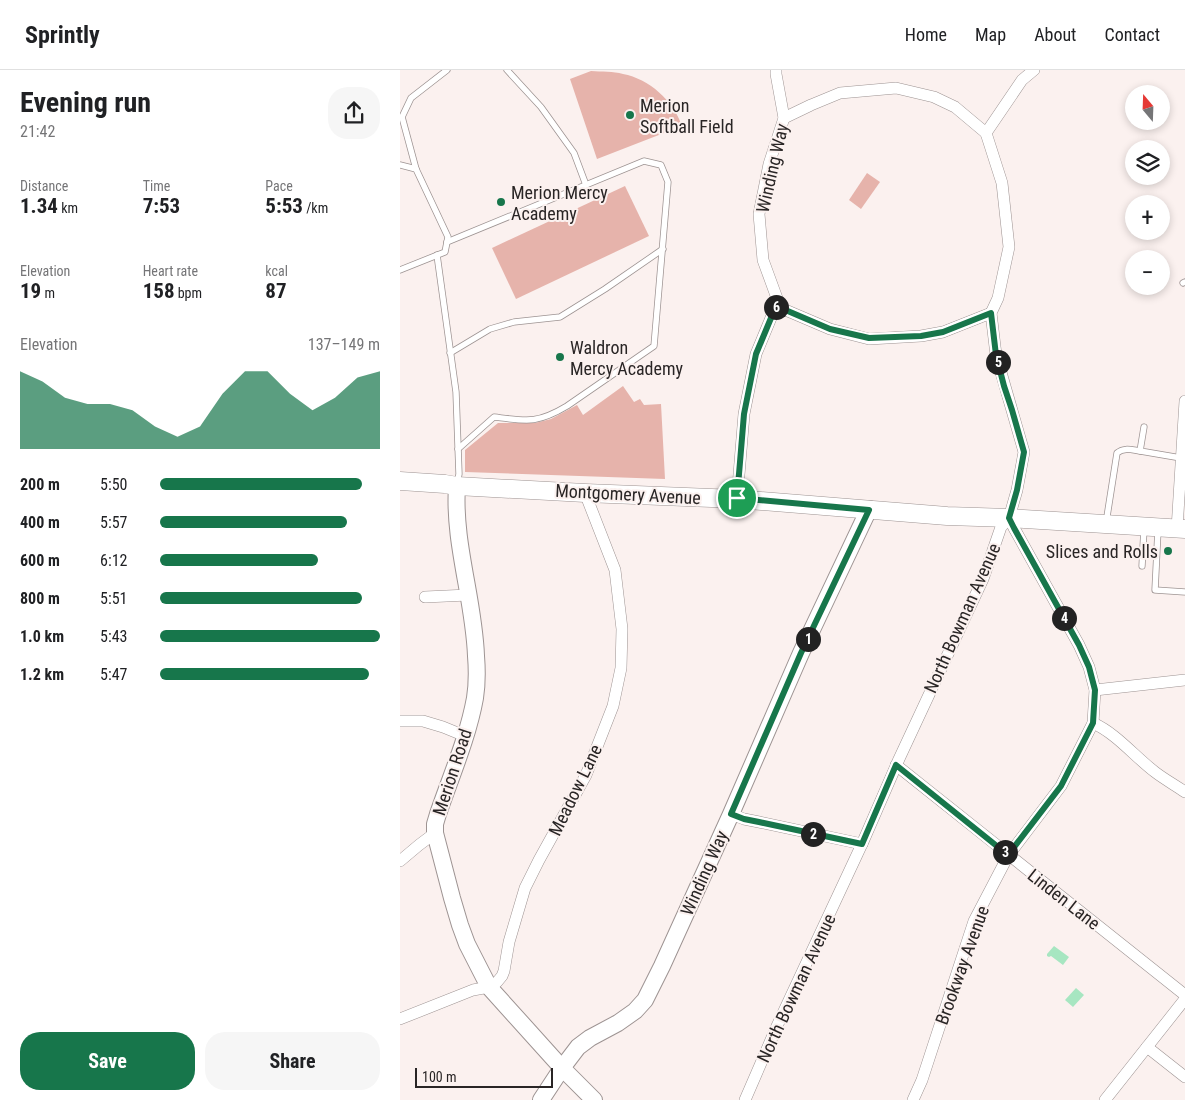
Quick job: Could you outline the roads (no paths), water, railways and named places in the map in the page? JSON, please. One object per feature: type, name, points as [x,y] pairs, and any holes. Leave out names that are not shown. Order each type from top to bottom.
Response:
[{"type":"main road","name":"Montgomery Avenue","points":[[400,481],[457,486],[737,498],[947,516],[1009,518],[1151,528],[1181,522]]},
{"type":"street","name":"Winding Way","points":[[776,70],[784,118],[769,164],[759,214],[763,260],[778,301],[776,306]]},
{"type":"street","points":[[784,118],[840,93],[896,88],[934,97],[955,107],[986,133],[1022,80],[1034,70]]},
{"type":"street","name":"North Bowman Avenue","points":[[745,1100],[896,765],[983,579],[1001,528],[1009,518],[1017,490],[1024,452],[996,355],[991,313],[998,298],[1009,247],[1002,182],[986,133]]},
{"type":"street","points":[[737,498],[744,414],[756,354],[776,306],[830,329],[869,338],[921,336],[943,332],[991,313]]},
{"type":"street","points":[[1181,522],[1181,458],[1185,401]]},
{"type":"street","name":"Merion Road","points":[[457,486],[456,497],[463,570],[470,603],[476,656],[475,696],[465,736],[438,814],[435,833],[460,925],[467,944],[489,987],[562,1068],[594,1100]]},
{"type":"street","name":"Meadow Lane","points":[[489,987],[497,982],[504,971],[508,942],[525,888],[586,775],[613,706],[621,668],[622,629],[614,570],[585,492]]},
{"type":"street","name":"Winding Way","points":[[562,1068],[578,1047],[590,1038],[618,1023],[635,1011],[645,1000],[731,814],[801,653],[869,510]]},
{"type":"street","name":"Brookway Avenue","points":[[913,1100],[922,1080],[974,920],[1008,855],[1061,786],[1093,723],[1095,690],[1089,667],[1079,645],[1009,518]]},
{"type":"street","points":[[425,597],[468,595]]},
{"type":"street","points":[[1095,690],[1185,680]]},
{"type":"street","points":[[400,721],[423,721],[465,736]]},
{"type":"street","points":[[1093,723],[1112,734],[1155,772],[1185,792]]},
{"type":"street","name":"Linden Lane","points":[[896,765],[1185,994]]},
{"type":"street","points":[[731,814],[744,819],[862,844]]},
{"type":"street","points":[[400,861],[435,833]]},
{"type":"street","points":[[400,1019],[473,990],[489,987]]},
{"type":"street","points":[[1105,1100],[1185,999]]},
{"type":"street","points":[[1147,1047],[1185,1077]]},
{"type":"street","points":[[541,1100],[562,1068]]},
{"type":"lane","points":[[400,270],[445,252],[448,237],[416,168],[402,117],[411,98],[447,70]]},
{"type":"lane","points":[[507,70],[541,107],[574,153],[586,185]]},
{"type":"lane","points":[[447,242],[644,161],[661,166],[668,182],[656,331],[652,347],[562,410],[545,418],[529,421],[494,417],[458,449]]},
{"type":"lane","points":[[400,165],[416,168]]},
{"type":"lane","points":[[450,354],[490,329],[514,322],[560,317],[662,249]]},
{"type":"lane","points":[[437,255],[456,392],[459,474],[457,486]]},
{"type":"lane","points":[[1140,451],[1144,427]]},
{"type":"lane","points":[[1106,525],[1117,453],[1121,449],[1181,458]]},
{"type":"lane","points":[[1142,566],[1151,528]]},
{"type":"lane","points":[[1151,528],[1155,590],[1185,592]]},
{"type":"place","name":"Merion Softball Field","points":[[630,115]]},
{"type":"place","name":"Merion Mercy Academy","points":[[501,202]]},
{"type":"place","name":"Waldron Mercy Academy","points":[[560,357]]},
{"type":"place","name":"Slices and Rolls","points":[[1168,551]]}]
